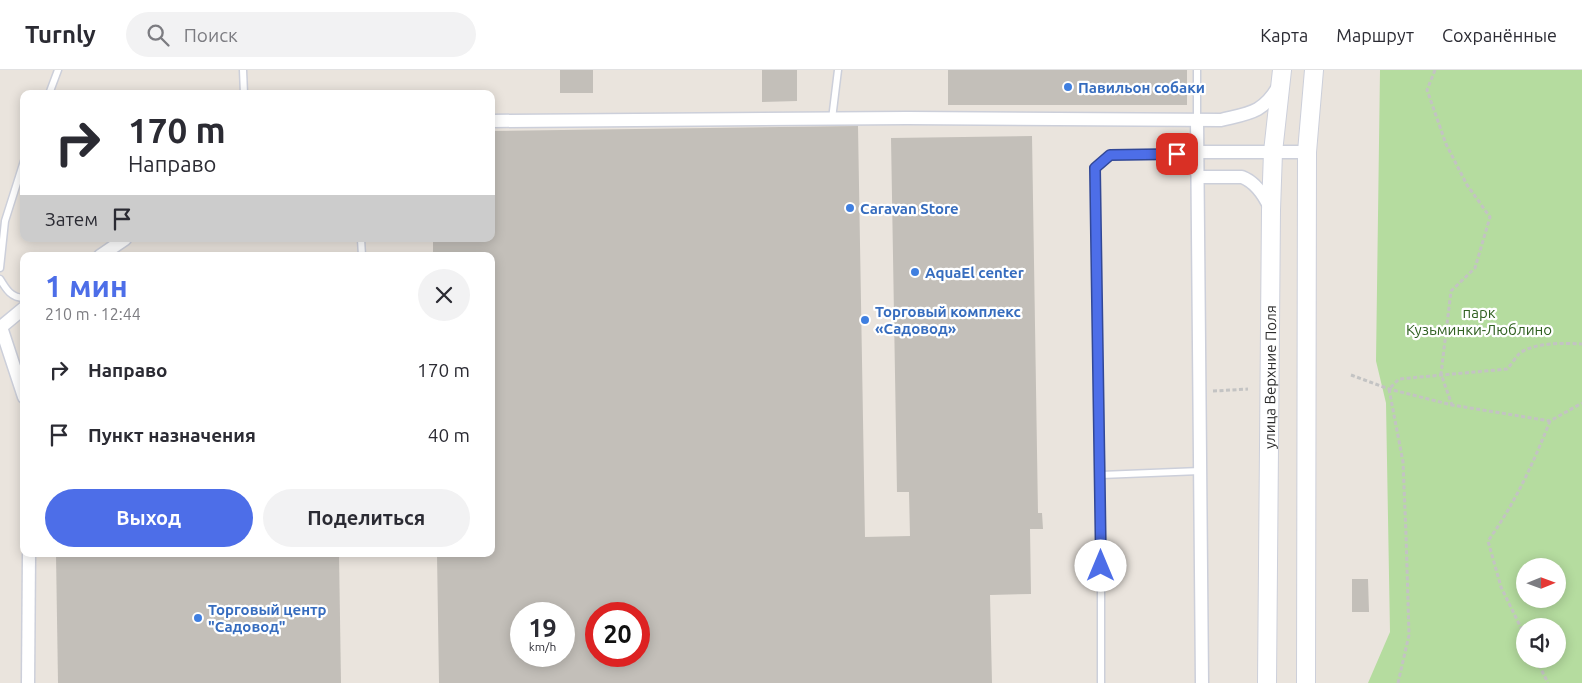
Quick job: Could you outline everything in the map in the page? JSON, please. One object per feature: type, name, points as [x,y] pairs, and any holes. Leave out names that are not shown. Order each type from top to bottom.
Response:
[{"type":"main road","points":[[1306,683],[1308,152],[1314,70]]},
{"type":"main road","name":"улица Верхние Поля","points":[[1266,683],[1271,210],[1273,152],[1282,76]]},
{"type":"main road","points":[[1307,632],[1314,683]]},
{"type":"street","points":[[495,121],[832,119],[1221,120],[1255,112],[1269,103],[1282,76]]},
{"type":"street","points":[[1197,120],[1202,683]]},
{"type":"street","points":[[1197,152],[1308,152]]},
{"type":"street","points":[[1198,178],[1242,176],[1248,179],[1265,197],[1271,210]]},
{"type":"street","points":[[106,252],[121,242]]},
{"type":"street","points":[[20,311],[1,323],[20,384]]},
{"type":"street","points":[[28,683],[30,557]]},
{"type":"lane","points":[[50,90],[58,70]]},
{"type":"lane","points":[[243,70],[244,90]]},
{"type":"lane","points":[[832,119],[838,70]]},
{"type":"lane","points":[[1197,70],[1197,120]]},
{"type":"lane","points":[[1101,683],[1101,475],[1095,168],[1110,155],[1177,154],[1198,178]]},
{"type":"lane","points":[[0,268],[5,221],[20,174]]},
{"type":"lane","points":[[0,279],[10,294],[20,298]]},
{"type":"lane","points":[[1101,475],[1200,471]]},
{"type":"path","points":[[1435,70],[1428,90],[1446,144],[1467,185],[1490,217],[1475,268],[1451,291],[1442,374],[1452,405]]},
{"type":"path","points":[[1389,389],[1399,379],[1507,370],[1520,353],[1527,350],[1557,342],[1582,344]]},
{"type":"path","points":[[1352,375],[1389,389],[1452,405],[1550,421],[1582,403]]},
{"type":"path","points":[[1199,392],[1248,389]]},
{"type":"path","points":[[1389,389],[1403,462],[1406,534],[1409,634],[1398,683]]},
{"type":"path","points":[[1517,618],[1502,587],[1488,541],[1516,499],[1533,465],[1550,421]]},
{"type":"path","points":[[1540,668],[1548,683]]},
{"type":"green space","name":"парк Кузьминки-Люблино","points":[[1380,70],[1582,70],[1582,683],[1368,683],[1390,632],[1386,403],[1376,361]]},
{"type":"building","points":[[560,70],[593,70],[593,93],[560,93]]},
{"type":"building","points":[[762,70],[797,70],[797,101],[762,102]]},
{"type":"building","name":"Павильон собаки","points":[[948,70],[1187,70],[1187,105],[948,105]]},
{"type":"building","points":[[858,126],[865,537],[910,536],[909,492],[897,492],[891,138],[1032,136],[1038,513],[1042,513],[1043,529],[1030,529],[1031,594],[990,595],[992,683],[439,683],[437,557],[495,557],[495,252],[433,252],[433,242],[495,242],[495,131]]},
{"type":"building","name":"Торговый центр \"Садовод\"","points":[[56,557],[339,557],[341,683],[58,683]]},
{"type":"building","points":[[1352,579],[1368,579],[1369,612],[1352,612]]},
{"type":"place","name":"Павильон собаки","points":[[1068,87]]},
{"type":"place","name":"Caravan Store","points":[[850,208]]},
{"type":"place","name":"AquaEl center","points":[[915,272]]},
{"type":"place","name":"Торговый комплекс «Садовод»","points":[[865,320]]},
{"type":"place","name":"Торговый центр \"Садовод\"","points":[[198,618]]},
{"type":"route","points":[[1101,566],[1095,168],[1110,155],[1177,154]]}]
